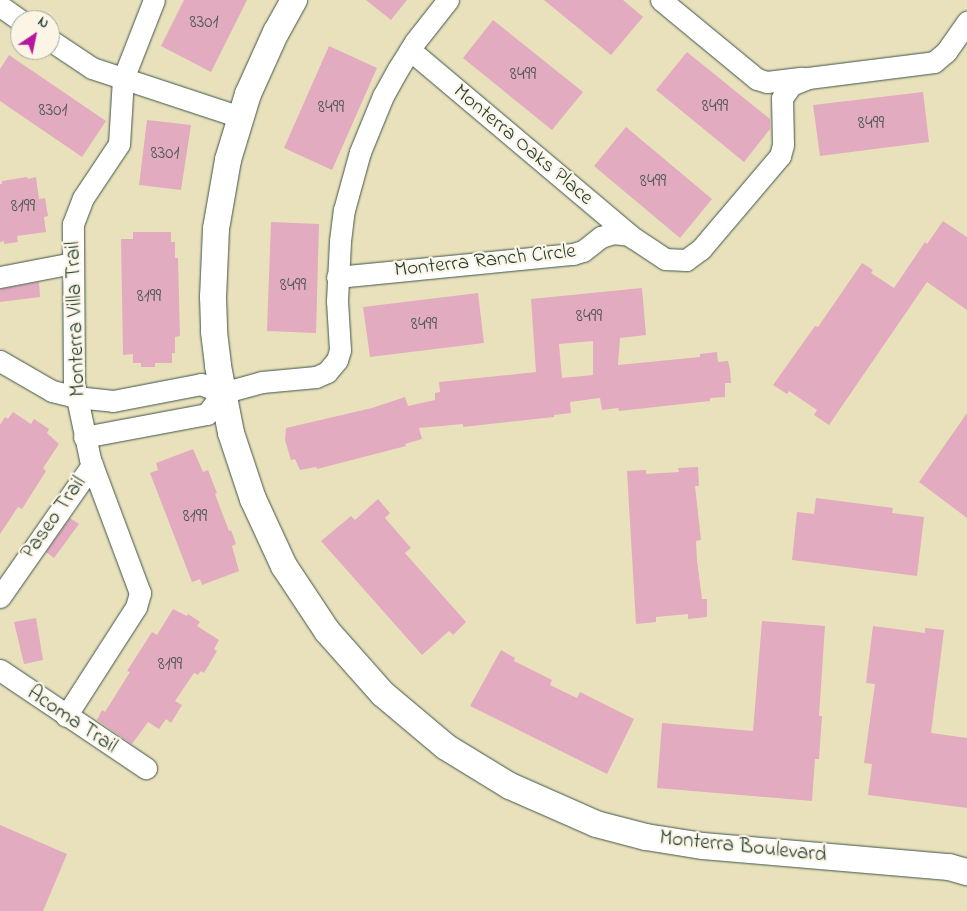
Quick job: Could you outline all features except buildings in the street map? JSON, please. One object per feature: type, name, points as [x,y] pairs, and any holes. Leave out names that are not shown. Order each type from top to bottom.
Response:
[{"type":"street","name":"Monterra Villa Trail","points":[[66,716],[136,607],[140,593],[92,465],[76,397],[74,379],[73,224],[83,198],[119,144],[123,79],[132,50],[154,0]]},
{"type":"street","name":"Monterra Boulevard","points":[[294,0],[261,63],[240,117],[221,194],[213,263],[214,332],[222,393],[231,434],[252,499],[284,566],[327,632],[383,694],[424,729],[472,764],[510,786],[588,821],[646,837],[703,846],[949,867],[967,872]]},
{"type":"street","points":[[0,361],[52,391],[76,397],[113,401],[201,384],[222,393],[262,382],[316,377],[331,368],[338,360],[340,350],[337,277],[344,210],[360,152],[383,96],[410,50],[448,0]]},
{"type":"street","points":[[661,0],[757,79],[772,82],[808,78]]},
{"type":"street","name":"Monterra Ranch Circle","points":[[337,277],[573,254],[583,252],[601,237],[613,233],[624,234],[671,260],[686,260],[701,250],[780,156],[783,145],[782,98],[791,85],[808,78],[934,62],[946,52],[967,22]]},
{"type":"street","points":[[60,47],[92,68],[240,117]]},
{"type":"street","name":"Monterra Oaks Place","points":[[410,50],[636,240]]},
{"type":"street","points":[[0,278],[73,263]]},
{"type":"street","points":[[84,436],[207,414],[222,393]]},
{"type":"street","points":[[127,398],[132,428]]},
{"type":"street","name":"Paseo Trail","points":[[0,597],[92,465]]},
{"type":"street","name":"Acoma Trail","points":[[0,670],[146,768]]}]
